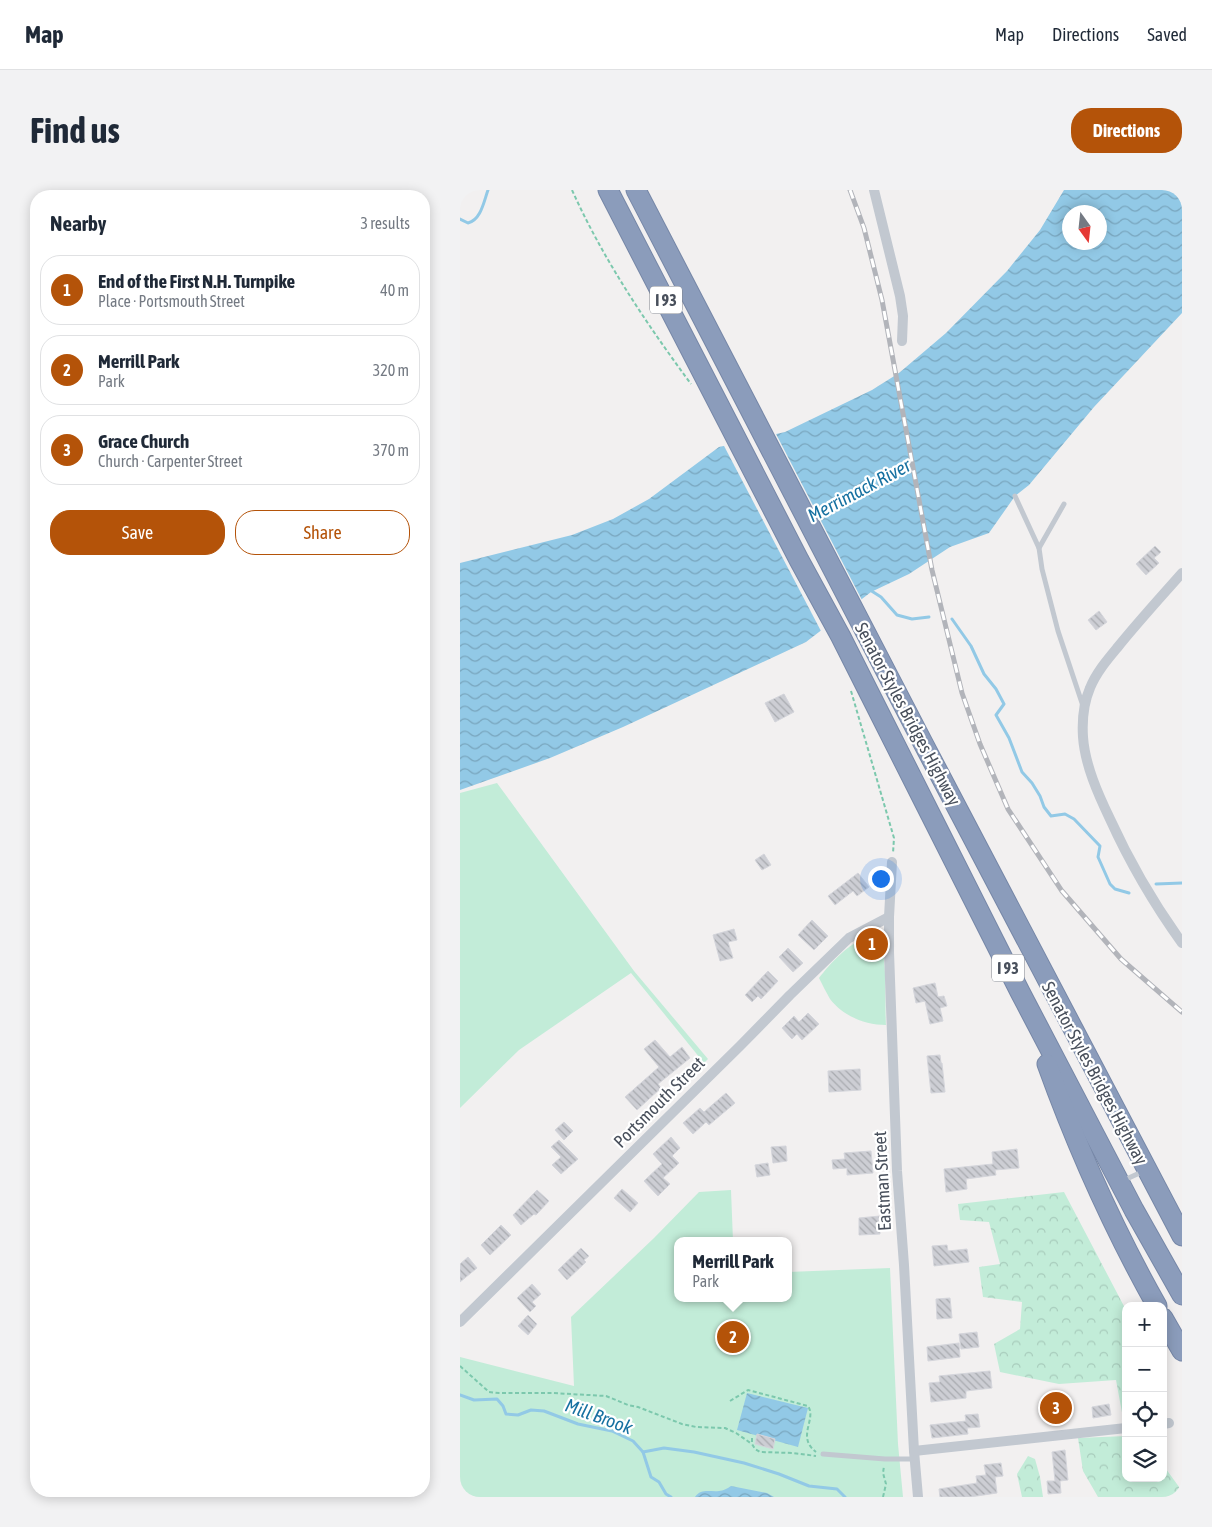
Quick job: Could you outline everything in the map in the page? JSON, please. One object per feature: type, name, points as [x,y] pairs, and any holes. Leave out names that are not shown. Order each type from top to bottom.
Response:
[{"type":"highway","name":"I 93","points":[[608,190],[799,560],[842,637],[1020,992],[1182,1295]]},
{"type":"highway","name":"Senator Styles Bridges Highway","points":[[636,190],[862,627],[1182,1236]]},
{"type":"highway","points":[[1020,992],[1059,1097],[1101,1198],[1138,1273],[1155,1302]]},
{"type":"highway","points":[[1167,1325],[1182,1351]]},
{"type":"street","points":[[874,190],[900,296],[902,341]]},
{"type":"street","points":[[1182,573],[1101,667],[1090,688],[1084,711],[1083,734],[1084,746],[1094,781],[1123,846],[1158,908],[1182,943]]},
{"type":"street","name":"Eastman Street","points":[[892,862],[889,917],[897,1166],[918,1497]]},
{"type":"street","name":"Portsmouth Street","points":[[460,1322],[849,938],[889,917]]},
{"type":"street","points":[[914,1455],[1122,1429]]},
{"type":"lane","points":[[1015,496],[1039,548],[1042,569],[1058,631],[1084,711]]},
{"type":"lane","points":[[1039,548],[1064,504]]},
{"type":"lane","points":[[1120,1182],[1146,1170]]},
{"type":"lane","points":[[823,1454],[885,1459],[914,1455]]},
{"type":"path","points":[[572,190],[602,248],[636,306],[692,385]]},
{"type":"path","points":[[851,690],[894,838],[892,862]]},
{"type":"path","points":[[460,1366],[489,1392],[606,1396],[689,1426],[725,1428],[736,1433],[760,1452],[816,1456],[823,1454]]},
{"type":"path","points":[[730,1401],[748,1390],[808,1406],[810,1411],[807,1432],[809,1446],[814,1451],[823,1454]]},
{"type":"path","points":[[752,1438],[752,1444]]},
{"type":"path","points":[[884,1497],[886,1484],[883,1473],[885,1459]]},
{"type":"green space","points":[[497,783],[634,971],[708,1059],[704,1063],[631,973],[519,1050],[460,1108],[460,793]]},
{"type":"green space","points":[[868,938],[880,946],[883,952],[886,1025],[862,1021],[848,1015],[830,999],[819,978],[847,948]]},
{"type":"green space","points":[[731,1190],[733,1237],[674,1237],[674,1302],[792,1302],[792,1272],[890,1268],[898,1444],[903,1497],[460,1497],[460,1357],[574,1386],[571,1317],[699,1192]]},
{"type":"green space","points":[[1064,1192],[1122,1302],[1122,1413],[1116,1380],[1059,1384],[1000,1372],[994,1344],[1020,1329],[1022,1302],[983,1297],[979,1267],[1000,1264],[989,1222],[960,1220],[958,1204]]},
{"type":"green space","points":[[1122,1436],[1122,1482],[1167,1482],[1167,1470],[1182,1491],[1182,1497],[1098,1497],[1083,1471],[1078,1438]]},
{"type":"green space","points":[[1028,1456],[1035,1459],[1043,1497],[1022,1497],[1017,1474]]},
{"type":"water","name":"Merrimack River","points":[[1064,190],[1182,190],[1182,313],[1094,407],[1029,485],[1015,496],[989,533],[950,547],[909,574],[871,592],[806,642],[623,727],[550,758],[460,790],[460,563],[572,535],[613,519],[649,499],[719,447],[785,432],[872,390],[899,373],[946,333],[1007,271],[1040,230]]},
{"type":"water","points":[[747,1393],[808,1408],[798,1447],[737,1430]]},
{"type":"water","points":[[731,1486],[767,1493],[774,1497],[695,1497],[703,1491],[721,1491]]},
{"type":"pier","points":[[775,432],[863,602],[822,633],[723,444]]},
{"type":"building","points":[[1155,546],[1161,552],[1154,558],[1159,563],[1146,575],[1136,564]]},
{"type":"building","points":[[1099,611],[1107,622],[1096,630],[1088,620]]},
{"type":"building","points":[[784,694],[794,712],[775,722],[765,703]]},
{"type":"building","points":[[764,854],[771,865],[762,870],[755,860]]},
{"type":"building","points":[[858,873],[869,887],[857,896],[853,891],[835,905],[828,896]]},
{"type":"building","points":[[812,920],[828,936],[814,950],[798,935]]},
{"type":"building","points":[[734,929],[737,940],[728,942],[733,958],[720,961],[713,935]]},
{"type":"building","points":[[788,948],[803,963],[793,972],[779,957]]},
{"type":"building","points":[[768,971],[778,981],[761,999],[758,996],[752,1002],[745,995]]},
{"type":"building","points":[[935,983],[938,997],[944,996],[947,1006],[940,1008],[943,1021],[930,1024],[925,1001],[916,1003],[913,988]]},
{"type":"building","points":[[808,1013],[819,1024],[802,1040],[797,1034],[792,1039],[782,1028],[794,1016],[799,1022]]},
{"type":"building","points":[[655,1040],[670,1057],[682,1047],[690,1058],[658,1084],[661,1088],[637,1110],[625,1097],[659,1067],[644,1049]]},
{"type":"building","points":[[940,1055],[945,1092],[931,1093],[927,1056]]},
{"type":"building","points":[[860,1069],[861,1090],[829,1092],[828,1071]]},
{"type":"building","points":[[726,1093],[735,1103],[709,1125],[706,1122],[693,1134],[683,1123],[700,1108],[704,1112]]},
{"type":"building","points":[[564,1122],[573,1131],[564,1140],[555,1130]]},
{"type":"building","points":[[671,1137],[680,1148],[672,1156],[679,1163],[663,1178],[670,1184],[658,1196],[644,1181],[662,1164],[653,1154]]},
{"type":"building","points":[[559,1140],[578,1159],[561,1174],[552,1165],[561,1157],[551,1147]]},
{"type":"building","points":[[786,1146],[787,1161],[773,1163],[771,1147]]},
{"type":"building","points":[[1017,1149],[1019,1168],[995,1170],[996,1175],[966,1179],[967,1189],[946,1192],[944,1169],[993,1164],[992,1152]]},
{"type":"building","points":[[871,1151],[873,1173],[847,1175],[847,1168],[833,1169],[832,1160],[845,1159],[844,1153]]},
{"type":"building","points":[[768,1163],[770,1175],[757,1177],[755,1165]]},
{"type":"building","points":[[622,1189],[638,1203],[630,1212],[614,1198]]},
{"type":"building","points":[[537,1190],[549,1201],[536,1215],[534,1214],[521,1225],[513,1215]]},
{"type":"building","points":[[880,1216],[880,1234],[859,1235],[859,1218]]},
{"type":"building","points":[[501,1225],[511,1235],[490,1255],[481,1245]]},
{"type":"building","points":[[947,1245],[948,1251],[967,1249],[969,1262],[934,1266],[932,1246]]},
{"type":"building","points":[[581,1248],[589,1256],[584,1260],[586,1262],[567,1280],[558,1270]]},
{"type":"building","points":[[468,1257],[477,1268],[460,1282],[460,1264]]},
{"type":"building","points":[[532,1284],[541,1294],[532,1302],[536,1306],[530,1312],[517,1298]]},
{"type":"building","points":[[950,1298],[952,1318],[937,1319],[936,1299]]},
{"type":"building","points":[[528,1315],[537,1324],[528,1335],[518,1326]]},
{"type":"building","points":[[977,1332],[979,1347],[961,1349],[959,1334]]},
{"type":"building","points":[[959,1343],[960,1357],[928,1361],[927,1347]]},
{"type":"building","points":[[990,1371],[992,1388],[966,1391],[966,1398],[931,1402],[929,1383],[940,1382],[939,1376]]},
{"type":"building","points":[[1109,1404],[1111,1415],[1093,1418],[1092,1407]]},
{"type":"building","points":[[978,1414],[980,1427],[967,1428],[968,1434],[932,1438],[930,1425],[966,1421],[965,1415]]},
{"type":"building","points":[[757,1434],[775,1439],[773,1449],[755,1444]]},
{"type":"building","points":[[1065,1450],[1068,1480],[1060,1481],[1061,1493],[1048,1494],[1047,1481],[1055,1481],[1052,1452]]},
{"type":"building","points":[[1001,1463],[1003,1476],[995,1477],[997,1493],[970,1497],[940,1497],[939,1489],[977,1483],[976,1476],[986,1475],[984,1465]]},
{"type":"waterway","points":[[460,219],[468,223],[476,218],[488,190]]},
{"type":"waterway","points":[[870,590],[881,597],[897,615],[912,619],[929,617]]},
{"type":"waterway","points":[[952,619],[971,646],[984,674],[996,689],[1004,704],[996,715],[1009,738],[1022,772],[1032,783],[1044,807],[1051,816],[1065,814],[1074,819],[1100,846],[1098,857],[1110,884],[1115,889],[1129,893]]},
{"type":"waterway","points":[[1156,884],[1182,883]]},
{"type":"waterway","name":"Mill Brook","points":[[460,1395],[474,1400],[497,1399],[503,1406],[506,1414],[518,1415],[531,1410],[544,1411],[578,1424],[612,1431],[633,1441],[643,1452],[664,1448],[694,1452],[744,1463],[809,1486],[837,1489],[845,1497]]},
{"type":"waterway","points":[[643,1452],[651,1477],[659,1482],[666,1494],[671,1497]]},
{"type":"railway","points":[[850,190],[864,228],[882,300],[932,570],[962,693],[980,744],[1008,809],[1062,891],[1121,959],[1182,1012]]},
{"type":"place","name":"End of the First N.H. Turnpike","points":[[872,944]]},
{"type":"place","name":"Merrill Park","points":[[733,1337]]},
{"type":"place","name":"Grace Church","points":[[1056,1408]]}]
